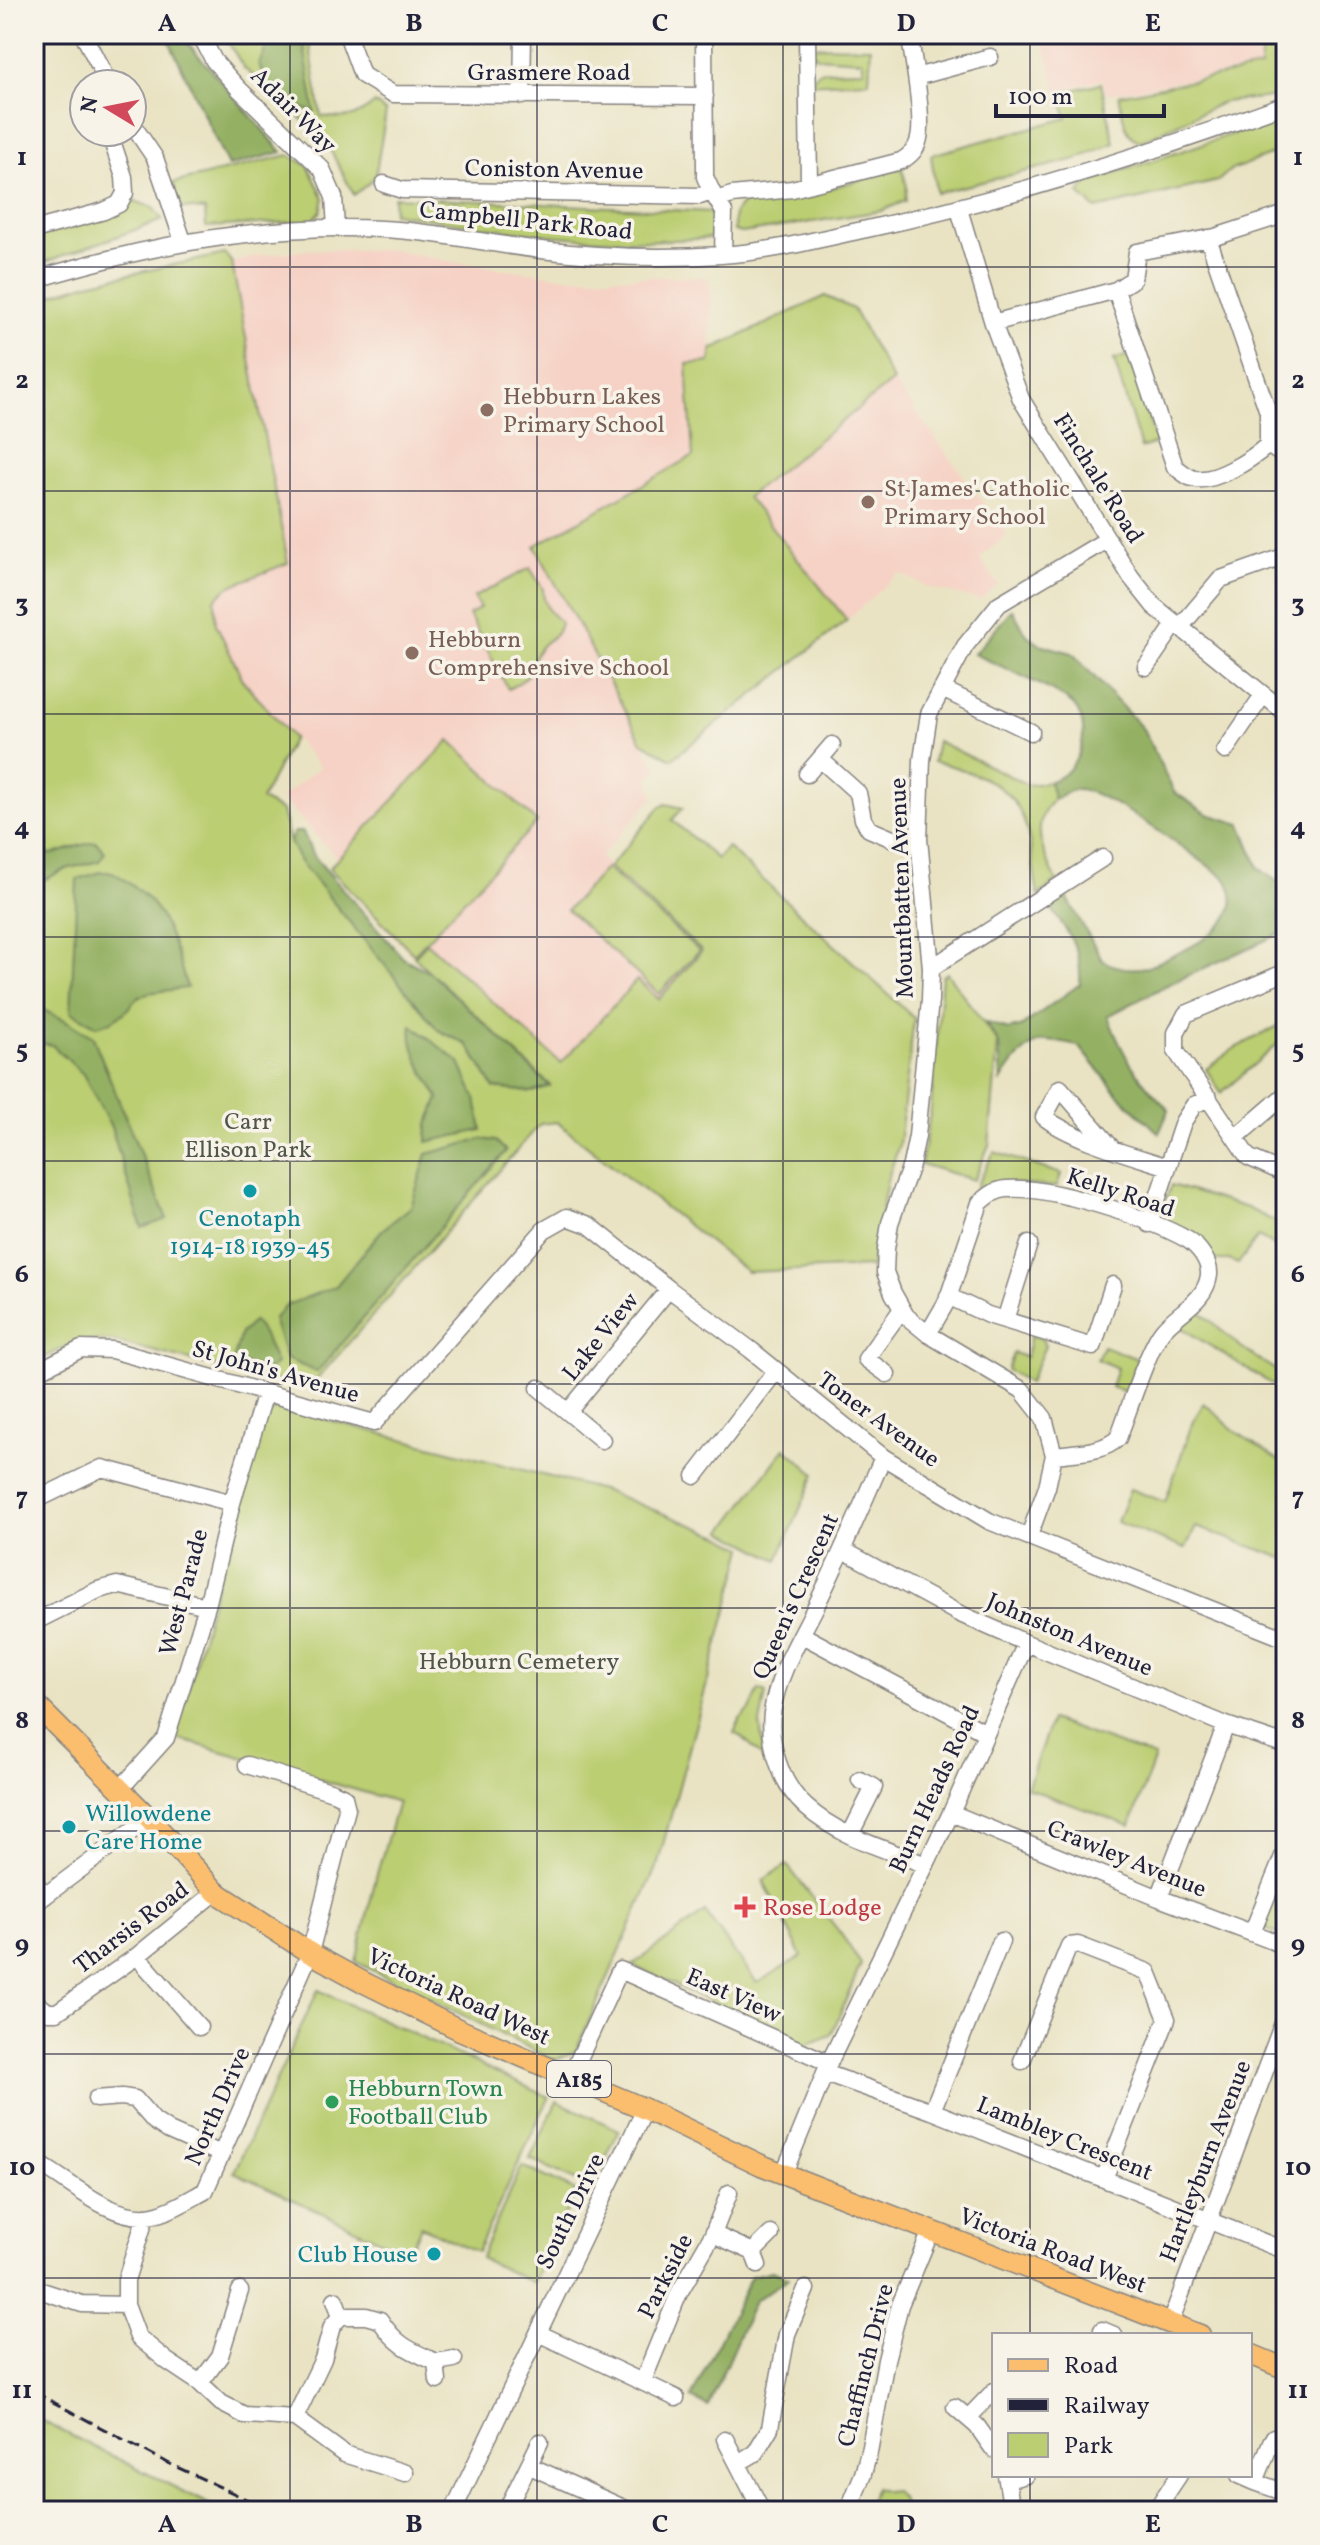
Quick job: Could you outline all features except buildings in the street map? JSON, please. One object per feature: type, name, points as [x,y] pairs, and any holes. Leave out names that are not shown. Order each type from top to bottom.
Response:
[{"type":"main road","name":"Victoria Road West","points":[[34,1703],[149,1818],[216,1892],[310,1953],[460,2030],[645,2109],[761,2165],[1195,2333]]},
{"type":"main road","points":[[1252,2355],[1286,2369]]},
{"type":"street","points":[[83,34],[101,68]]},
{"type":"street","name":"Adair Way","points":[[200,34],[214,61],[239,89],[322,169],[334,197],[336,228]]},
{"type":"street","name":"Grasmere Road","points":[[347,34],[362,75],[393,94],[705,96]]},
{"type":"street","points":[[522,96],[523,34]]},
{"type":"street","points":[[704,34],[705,177],[724,212],[723,255]]},
{"type":"street","points":[[807,34],[809,184]]},
{"type":"street","points":[[909,34],[916,77],[990,57]]},
{"type":"street","name":"Coniston Avenue","points":[[384,184],[402,190],[700,196],[767,193],[901,161],[909,156],[918,143],[916,77]]},
{"type":"street","name":"Campbell Park Road","points":[[34,280],[183,241],[273,230],[385,229],[558,252],[628,256],[723,255],[817,240],[959,209],[1156,149],[1286,104]]},
{"type":"street","points":[[34,230],[119,204],[125,193],[124,177],[114,148]]},
{"type":"street","points":[[148,148],[155,158],[183,241]]},
{"type":"street","name":"Finchale Road","points":[[959,209],[993,323],[1021,399],[1131,577],[1154,606],[1286,713]]},
{"type":"street","points":[[993,323],[1116,290],[1133,279],[1137,252],[1208,238],[1286,214]]},
{"type":"street","points":[[1208,238],[1268,412],[1268,445]]},
{"type":"street","points":[[1116,290],[1175,467],[1193,478],[1212,477],[1250,460],[1268,445]]},
{"type":"street","points":[[1268,445],[1286,457]]},
{"type":"street","name":"Mountbatten Avenue","points":[[1029,1536],[1047,1487],[1054,1455],[1044,1418],[1022,1390],[928,1334],[906,1316],[885,1272],[890,1223],[911,1165],[917,1136],[931,968],[919,839],[922,760],[929,714],[965,646],[999,604],[1108,539]]},
{"type":"street","points":[[1146,667],[1178,625],[1221,579],[1286,556]]},
{"type":"street","points":[[942,689],[1031,732]]},
{"type":"street","points":[[1225,751],[1263,695]]},
{"type":"street","points":[[807,774],[832,745]]},
{"type":"street","points":[[820,759],[858,793],[863,819],[869,829],[895,840],[919,839]]},
{"type":"street","points":[[931,968],[1103,858]]},
{"type":"street","points":[[1286,972],[1186,1014],[1176,1033],[1176,1051],[1248,1157],[1286,1174]]},
{"type":"street","points":[[1235,1138],[1286,1094]]},
{"type":"street","points":[[1149,1224],[1183,1122],[1194,1105],[1209,1098]]},
{"type":"street","points":[[1111,1147],[1168,1167]]},
{"type":"street","name":"Kelly Road","points":[[928,1334],[948,1296],[980,1203],[990,1193],[1005,1189],[1038,1191],[1107,1208],[1189,1241],[1201,1252],[1208,1265],[1209,1278],[1203,1294],[1161,1332],[1118,1438],[1111,1445],[1054,1455]]},
{"type":"street","name":"Toner Avenue","points":[[567,1217],[589,1225],[883,1457],[989,1521],[1286,1639]]},
{"type":"street","name":"St John's Avenue","points":[[34,1373],[81,1349],[112,1350],[374,1423],[544,1230],[567,1217]]},
{"type":"street","points":[[1005,1320],[1029,1244]]},
{"type":"street","points":[[948,1296],[1005,1320],[1093,1347],[1113,1285]]},
{"type":"street","name":"Lake View","points":[[568,1412],[669,1289]]},
{"type":"street","points":[[887,1374],[866,1359],[902,1309]]},
{"type":"street","points":[[695,1476],[776,1371]]},
{"type":"street","name":"Lake View","points":[[539,1388],[602,1440]]},
{"type":"street","name":"West Parade","points":[[120,1789],[166,1738],[207,1606],[232,1503],[265,1393]]},
{"type":"street","name":"Queen's Crescent","points":[[883,1457],[843,1550],[778,1682],[771,1716],[779,1767],[804,1806],[834,1828],[926,1865]]},
{"type":"street","points":[[34,1501],[102,1468],[232,1503]]},
{"type":"street","name":"Johnston Avenue","points":[[843,1550],[958,1613],[1026,1643],[1226,1725],[1286,1745]]},
{"type":"street","points":[[34,1622],[98,1590],[117,1585],[207,1606]]},
{"type":"street","points":[[802,1635],[986,1733]]},
{"type":"street","name":"Burn Heads Road","points":[[784,2173],[827,2068],[951,1813],[1026,1643]]},
{"type":"street","points":[[1159,1898],[1226,1725]]},
{"type":"street","name":"North Drive","points":[[146,2216],[172,2208],[205,2191],[310,1953],[347,1809],[344,1797],[247,1765]]},
{"type":"street","points":[[850,1835],[874,1787],[860,1780]]},
{"type":"street","name":"Crawley Avenue","points":[[951,1813],[1286,1946]]},
{"type":"street","points":[[34,1881],[40,1900],[149,1818]]},
{"type":"street","points":[[1252,1933],[1286,1854]]},
{"type":"street","name":"Tharsis Road","points":[[34,2001],[48,2012],[57,2012],[137,1956],[216,1892]]},
{"type":"street","points":[[932,2111],[1001,1941]]},
{"type":"street","points":[[1022,2061],[1069,1946],[1078,1945],[1148,1972],[1167,2019],[1104,2179]]},
{"type":"street","points":[[137,1956],[199,2027]]},
{"type":"street","name":"East View","points":[[571,2076],[620,1970],[827,2068]]},
{"type":"street","name":"Hartleyburn Avenue","points":[[1170,2323],[1286,2015]]},
{"type":"street","name":"Lambley Crescent","points":[[827,2068],[1286,2251]]},
{"type":"street","points":[[96,2099],[135,2099],[154,2121],[169,2131],[221,2154]]},
{"type":"street","name":"South Drive","points":[[453,2511],[645,2109]]},
{"type":"street","points":[[34,2164],[66,2179],[109,2209],[146,2216],[126,2280],[126,2305],[138,2337],[200,2383],[221,2403],[244,2415],[295,2418],[344,2454],[405,2473]]},
{"type":"street","name":"Parkside","points":[[643,2381],[679,2293],[713,2234],[729,2193]]},
{"type":"street","name":"Chaffinch Drive","points":[[848,2511],[869,2452],[900,2305],[931,2231]]},
{"type":"street","points":[[713,2234],[756,2258],[771,2234]]},
{"type":"street","points":[[36,2289],[82,2304],[126,2305]]},
{"type":"street","points":[[738,2463],[755,2453],[770,2428],[787,2334],[806,2289]]},
{"type":"street","points":[[200,2383],[220,2356],[240,2291]]},
{"type":"street","points":[[295,2418],[323,2359],[338,2308],[380,2320],[392,2338],[402,2346],[436,2362],[454,2359]]},
{"type":"street","points":[[538,2333],[676,2398]]},
{"type":"street","points":[[436,2362],[438,2381]]},
{"type":"street","points":[[992,2392],[962,2412],[992,2447]]},
{"type":"street","points":[[1255,2482],[1274,2437],[1286,2439]]},
{"type":"street","points":[[725,2439],[762,2511]]},
{"type":"street","points":[[506,2511],[540,2442]]},
{"type":"street","points":[[530,2466],[630,2511]]},
{"type":"street","points":[[1155,2511],[1178,2477]]},
{"type":"street","points":[[1244,2477],[1286,2493]]},
{"type":"street","points":[[1006,2478],[1012,2511]]},
{"type":"shaded area","points":[[1041,34],[1259,34],[1259,67],[1106,94],[1102,79],[1057,91]]},
{"type":"shaded area","name":"Hebburn Comprehensive School","points":[[311,250],[393,250],[458,263],[566,277],[707,277],[711,297],[710,362],[687,364],[694,456],[535,546],[657,769],[649,778],[653,797],[600,857],[702,951],[659,999],[637,980],[561,1064],[427,943],[414,957],[328,868],[337,858],[281,798],[320,767],[244,682],[216,624],[215,599],[228,587],[288,563],[232,263],[261,255]]},
{"type":"shaded area","name":"St James' Catholic Primary School","points":[[893,381],[1007,535],[979,558],[998,584],[980,600],[930,588],[899,573],[847,620],[747,496]]},
{"type":"green space","points":[[166,34],[180,34],[282,152],[228,166]]},
{"type":"green space","points":[[223,34],[308,34],[321,116],[350,117],[375,103],[386,112],[375,178],[354,195],[325,140],[244,68]]},
{"type":"green space","points":[[272,34],[302,34],[315,112],[271,99],[259,64]]},
{"type":"green space","points":[[1263,34],[1286,34],[1286,90],[1270,97],[1223,102],[1142,141],[1131,136],[1119,95],[1260,68]]},
{"type":"green space","points":[[807,46],[871,47],[869,81],[807,84],[820,71],[864,70],[862,60],[817,57]]},
{"type":"green space","points":[[1101,83],[1114,143],[1077,159],[936,193],[931,155],[1067,118],[1061,93]]},
{"type":"green space","points":[[1274,120],[1285,149],[1229,171],[1218,181],[1096,209],[1079,194],[1089,182]]},
{"type":"green space","points":[[289,155],[308,166],[324,198],[321,211],[312,221],[206,227],[205,210],[181,208],[173,183]]},
{"type":"green space","points":[[902,168],[907,187],[905,201],[881,211],[742,233],[734,231],[734,213],[745,201],[802,196]]},
{"type":"green space","points":[[394,197],[713,212],[711,238],[591,239],[512,231],[393,213]]},
{"type":"green space","points":[[131,200],[152,207],[163,220],[34,266],[34,237],[119,213]]},
{"type":"green space","name":"Carr Ellison Park","points":[[225,254],[232,263],[288,563],[228,587],[215,599],[216,624],[244,682],[293,738],[261,800],[282,811],[290,842],[438,1030],[468,1045],[494,1088],[532,1092],[550,1085],[414,957],[427,943],[561,1063],[637,980],[659,999],[702,951],[609,867],[659,808],[666,804],[683,808],[672,820],[717,859],[727,847],[914,1018],[899,1145],[887,1181],[871,1267],[747,1272],[557,1122],[540,1124],[312,1385],[274,1381],[112,1341],[71,1345],[34,1363],[34,301],[88,283]]},
{"type":"green space","points":[[825,296],[853,309],[893,381],[747,497],[847,620],[672,759],[642,742],[535,546],[693,456],[687,364],[710,362],[712,349]]},
{"type":"green space","points":[[1129,355],[1156,443],[1141,448],[1114,360]]},
{"type":"green space","points":[[530,568],[543,589],[549,611],[561,623],[535,655],[525,678],[508,689],[469,615],[480,608],[474,597]]},
{"type":"green space","points":[[1012,609],[1027,635],[1039,644],[1072,653],[1143,729],[1174,792],[1208,814],[1241,824],[1259,868],[1283,886],[1279,899],[1282,933],[1169,984],[1108,1016],[1132,1066],[1169,1110],[1159,1133],[1118,1094],[1079,1046],[1045,1041],[1031,1046],[1019,1056],[1001,1081],[999,1043],[985,1022],[1009,1030],[1022,1026],[1080,984],[1076,949],[1047,902],[1064,892],[1102,960],[1118,967],[1136,968],[1148,967],[1210,935],[1223,924],[1231,911],[1232,896],[1226,879],[1152,826],[1108,800],[1076,789],[1054,799],[1049,782],[1069,769],[1081,747],[1083,726],[1080,715],[1074,706],[1055,693],[974,654]]},
{"type":"green space","points":[[450,740],[537,822],[414,954],[329,868]]},
{"type":"green space","points":[[937,741],[1028,785],[1049,782],[1054,799],[1042,818],[1040,839],[1057,881],[1038,895],[1029,839],[1018,808],[995,784],[960,769],[933,762]]},
{"type":"green space","points":[[294,832],[303,832],[312,854],[403,958],[431,973],[550,1086],[532,1092],[494,1088],[468,1045],[438,1030],[300,862],[290,842]]},
{"type":"green space","points":[[96,842],[105,852],[99,861],[66,869],[34,885],[34,853],[48,855]]},
{"type":"green space","points":[[606,868],[699,951],[659,994],[567,910]]},
{"type":"green space","points":[[113,872],[131,884],[157,910],[171,938],[187,988],[147,993],[136,999],[124,1013],[97,1026],[71,1012],[77,879]]},
{"type":"green space","points":[[947,973],[998,1043],[989,1145],[974,1180],[921,1164],[931,1109],[942,976]]},
{"type":"green space","points":[[34,1006],[93,1037],[167,1219],[142,1228],[111,1127],[83,1074],[52,1045],[34,1042]]},
{"type":"green space","points":[[1286,1022],[1286,1037],[1221,1093],[1206,1069],[1235,1048]]},
{"type":"green space","points":[[412,1025],[460,1063],[476,1099],[482,1130],[427,1142],[428,1125],[439,1098],[416,1054]]},
{"type":"green space","points":[[482,1139],[496,1141],[506,1151],[317,1372],[286,1359],[273,1319],[287,1305],[336,1286],[382,1230],[411,1207],[427,1154]]},
{"type":"green space","points":[[994,1152],[1061,1174],[1057,1187],[1000,1183],[986,1186],[973,1202],[977,1185]]},
{"type":"green space","points":[[1171,1185],[1247,1208],[1286,1227],[1286,1252],[1258,1237],[1238,1264],[1215,1260],[1162,1222],[1160,1216]]},
{"type":"green space","points":[[1198,1310],[1243,1349],[1286,1377],[1286,1393],[1180,1327]]},
{"type":"green space","points":[[254,1321],[276,1364],[269,1370],[233,1361],[241,1333]]},
{"type":"green space","points":[[1031,1335],[1042,1339],[1045,1346],[1029,1383],[1007,1370],[1013,1353],[1026,1357]]},
{"type":"green space","points":[[1103,1346],[1138,1359],[1126,1392],[1111,1387],[1117,1368],[1097,1359]]},
{"type":"green space","points":[[1204,1403],[1235,1431],[1286,1465],[1286,1559],[1196,1527],[1185,1549],[1117,1522],[1130,1489],[1165,1502],[1193,1421]]},
{"type":"green space","name":"Hebburn Cemetery","points":[[278,1407],[605,1491],[744,1548],[658,1863],[576,2051],[553,2060],[356,1962],[398,1802],[175,1738],[261,1419]]},
{"type":"green space","points":[[785,1448],[815,1474],[778,1560],[723,1531]]},
{"type":"green space","points":[[759,1690],[766,1693],[760,1724],[765,1760],[734,1733]]},
{"type":"green space","points":[[1051,1720],[1155,1757],[1130,1826],[1027,1788]]},
{"type":"green space","points":[[787,1865],[861,1964],[831,2035],[805,2045],[632,1965],[705,1912],[757,1983],[802,1956],[763,1880]]},
{"type":"green space","points":[[1286,1868],[1286,1937],[1265,1929],[1264,1922]]},
{"type":"green space","points":[[318,1990],[549,2097],[477,2252],[421,2226],[408,2253],[234,2172]]},
{"type":"green space","points":[[557,2101],[619,2130],[592,2188],[530,2159]]},
{"type":"green space","points":[[522,2166],[576,2191],[533,2283],[480,2258]]},
{"type":"green space","points":[[772,2271],[789,2278],[754,2301],[708,2406],[691,2398],[751,2276]]},
{"type":"green space","points":[[34,2417],[222,2511],[34,2511]]},
{"type":"green space","points":[[875,2488],[894,2491],[902,2499],[906,2511],[864,2511]]},
{"type":"railway","points":[[34,2392],[168,2463],[272,2511]]},
{"type":"place","name":"Hebburn Lakes Primary School","points":[[487,410]]},
{"type":"place","name":"St James' Catholic Primary School","points":[[868,502]]},
{"type":"place","name":"Hebburn Comprehensive School","points":[[412,653]]},
{"type":"place","name":"Cenotaph 1914-18 1939-45","points":[[250,1191]]},
{"type":"place","name":"Willowdene Care Home","points":[[69,1827]]},
{"type":"place","name":"Rose Lodge","points":[[745,1907]]},
{"type":"place","name":"Hebburn Town Football Club","points":[[332,2102]]},
{"type":"place","name":"Club House","points":[[434,2254]]}]
